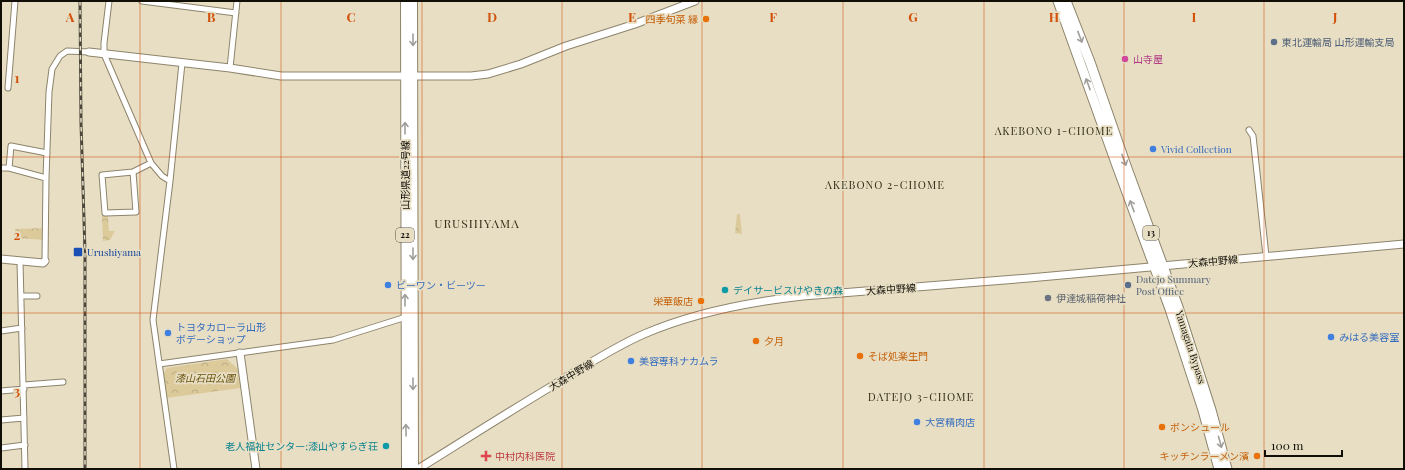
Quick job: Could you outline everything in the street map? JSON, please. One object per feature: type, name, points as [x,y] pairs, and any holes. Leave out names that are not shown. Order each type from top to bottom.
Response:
[{"type":"highway","points":[[1055,1],[1071,44],[1081,63]]},
{"type":"highway","name":"Yamagata Bypass","points":[[1058,1],[1159,266],[1211,410],[1227,469]]},
{"type":"highway","name":"Yamagata Bypass","points":[[1066,1],[1090,62],[1159,266],[1203,410],[1218,469]]},
{"type":"main road","name":"山形県道22号線","points":[[404,1],[409,77],[414,469]]},
{"type":"main road","name":"山形県道22号線","points":[[406,469],[409,77],[413,1]]},
{"type":"main road","points":[[89,52],[230,68],[281,76],[471,76],[488,74],[521,64],[566,46],[635,24],[695,1]]},
{"type":"main road","name":"大森中野線","points":[[418,469],[608,352],[643,334],[692,316],[745,303],[774,299],[1404,244]]},
{"type":"main road","points":[[1,259],[43,263],[45,261]]},
{"type":"main road","points":[[240,353],[256,469]]},
{"type":"street","points":[[8,88],[15,1]]},
{"type":"street","points":[[109,1],[104,54],[151,163],[162,176],[170,181]]},
{"type":"street","points":[[142,1],[236,13]]},
{"type":"street","points":[[230,68],[237,1]]},
{"type":"street","points":[[45,261],[49,92],[52,69],[60,56],[67,51],[89,52]]},
{"type":"street","points":[[174,469],[153,320],[170,181],[182,63]]},
{"type":"street","points":[[1249,130],[1253,136],[1266,256]]},
{"type":"street","points":[[9,168],[12,146],[47,153]]},
{"type":"street","points":[[133,172],[136,212],[105,213],[102,175],[133,172],[151,163]]},
{"type":"street","points":[[1,168],[9,168],[46,178]]},
{"type":"street","points":[[20,261],[25,469]]},
{"type":"street","points":[[22,296],[37,296]]},
{"type":"street","points":[[159,364],[333,340],[406,317]]},
{"type":"street","points":[[1,331],[22,328]]},
{"type":"street","points":[[1,391],[63,382]]},
{"type":"street","points":[[1,420],[24,418]]},
{"type":"street","points":[[1,448],[25,445]]},
{"type":"green space","points":[[737,214],[740,214],[742,234],[735,233]]},
{"type":"green space","points":[[102,216],[108,216],[109,231],[115,231],[110,240],[103,241]]},
{"type":"green space","points":[[46,228],[46,240],[15,238],[15,229]]},
{"type":"green space","name":"漆山石田公園","points":[[227,359],[239,370],[241,388],[166,398],[163,374],[167,368]]},
{"type":"railway","points":[[80,1],[81,123],[85,252],[85,469]]},
{"type":"place","name":"四季旬菜 縁","points":[[706,19]]},
{"type":"place","name":"東北運輸局 山形運輸支局","points":[[1274,42]]},
{"type":"place","name":"山寺屋","points":[[1125,59]]},
{"type":"place","name":"Vivid Collection","points":[[1153,149]]},
{"type":"place","name":"Urushiyama","points":[[78,252]]},
{"type":"place","name":"ビーワン・ビーツー","points":[[388,285]]},
{"type":"place","name":"Datejo Summary Post Office","points":[[1128,285]]},
{"type":"place","name":"デイサービスけやきの森","points":[[725,290]]},
{"type":"place","name":"伊達城稲荷神社","points":[[1048,298]]},
{"type":"place","name":"栄華飯店","points":[[701,301]]},
{"type":"place","name":"トヨタカローラ山形 ボデーショップ","points":[[168,333]]},
{"type":"place","name":"みはる美容室","points":[[1331,337]]},
{"type":"place","name":"夕月","points":[[756,341]]},
{"type":"place","name":"そば処楽生門","points":[[860,356]]},
{"type":"place","name":"美容専科ナカムラ","points":[[631,361]]},
{"type":"place","name":"大宮精肉店","points":[[917,422]]},
{"type":"place","name":"ボンシュール","points":[[1162,427]]},
{"type":"place","name":"老人福祉センター;漆山やすらぎ荘","points":[[386,446]]},
{"type":"place","name":"中村内科医院","points":[[486,456]]},
{"type":"place","name":"キッチンラーメン濱","points":[[1257,456]]},
{"type":"district","name":"AKEBONO 1-CHOME","points":[[1054,131]]},
{"type":"district","name":"AKEBONO 2-CHOME","points":[[885,185]]},
{"type":"district","name":"URUSHIYAMA","points":[[477,224]]},
{"type":"district","name":"DATEJO 3-CHOME","points":[[921,397]]}]
